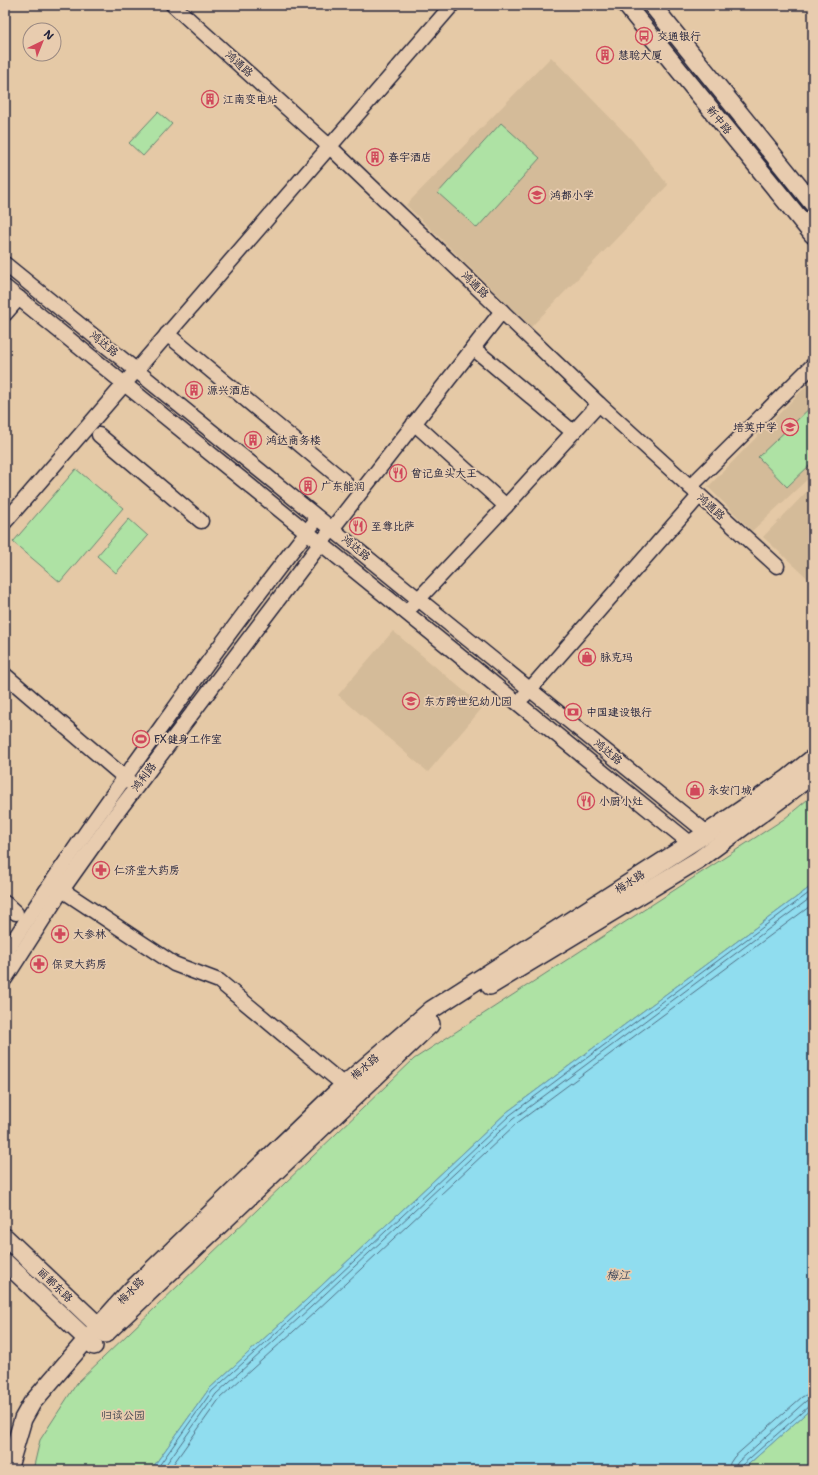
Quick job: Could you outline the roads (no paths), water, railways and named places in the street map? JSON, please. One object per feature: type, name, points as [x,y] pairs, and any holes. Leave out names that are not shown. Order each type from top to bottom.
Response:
[{"type":"main road","name":"新中路","points":[[626,5],[813,235]]},
{"type":"main road","name":"新中路","points":[[652,5],[813,204]]},
{"type":"main road","name":"梅水路","points":[[8,1470],[23,1419],[32,1403],[90,1343],[131,1290],[344,1085],[432,1010],[707,833],[787,779],[813,758]]},
{"type":"main road","name":"梅水路","points":[[102,1329],[440,1017],[698,860],[813,774]]},
{"type":"main road","name":"丽都东路","points":[[5,1237],[102,1329]]},
{"type":"main road","name":"丽都东路","points":[[5,1262],[90,1343]]},
{"type":"main road","name":"梅水路","points":[[19,1470],[28,1431],[38,1412],[90,1343]]},
{"type":"street","name":"鸿通路","points":[[173,5],[330,147],[599,404],[777,566]]},
{"type":"street","points":[[5,522],[452,5]]},
{"type":"street","name":"鸿达路","points":[[5,264],[707,833]]},
{"type":"street","name":"鸿达路","points":[[5,287],[690,843]]},
{"type":"street","points":[[5,314],[19,298]]},
{"type":"street","name":"鸿利路","points":[[5,978],[62,890],[136,787],[321,543],[502,311]]},
{"type":"street","points":[[167,334],[345,482]]},
{"type":"street","points":[[473,348],[573,432]]},
{"type":"street","points":[[518,703],[695,492],[813,364]]},
{"type":"street","points":[[406,612],[506,506],[599,404]]},
{"type":"street","points":[[414,423],[506,506]]},
{"type":"street","points":[[99,435],[201,520]]},
{"type":"street","name":"鸿利路","points":[[5,954],[44,892],[124,777],[191,685],[318,517]]},
{"type":"street","points":[[5,675],[136,787]]},
{"type":"street","points":[[62,890],[174,964],[219,981],[344,1085]]},
{"type":"street","points":[[5,903],[16,912]]},
{"type":"water","name":"梅江","points":[[813,885],[813,1407],[742,1470],[151,1470],[209,1389],[507,1112]]},
{"type":"place","name":"交通银行","points":[[644,36]]},
{"type":"place","name":"慧聪大厦","points":[[605,55]]},
{"type":"place","name":"江南变电站","points":[[210,99]]},
{"type":"place","name":"春宇酒店","points":[[375,157]]},
{"type":"place","name":"鸿都小学","points":[[537,195]]},
{"type":"place","name":"源兴酒店","points":[[194,390]]},
{"type":"place","name":"培英中学","points":[[790,427]]},
{"type":"place","name":"鸿达商务楼","points":[[253,440]]},
{"type":"place","name":"曾记鱼头大王","points":[[398,473]]},
{"type":"place","name":"广东能润","points":[[308,486]]},
{"type":"place","name":"至尊比萨","points":[[358,526]]},
{"type":"place","name":"脉克玛","points":[[587,657]]},
{"type":"place","name":"东方跨世纪幼儿园","points":[[411,701]]},
{"type":"place","name":"中国建设银行","points":[[573,712]]},
{"type":"place","name":"FX健身工作室","points":[[141,739]]},
{"type":"place","name":"永安门城","points":[[695,790]]},
{"type":"place","name":"小厨小灶","points":[[586,801]]},
{"type":"place","name":"仁济堂大药房","points":[[101,870]]},
{"type":"place","name":"大参林","points":[[60,934]]},
{"type":"place","name":"保灵大药房","points":[[39,964]]},
{"type":"park label","name":"归读公园","points":[[123,1415]]}]
